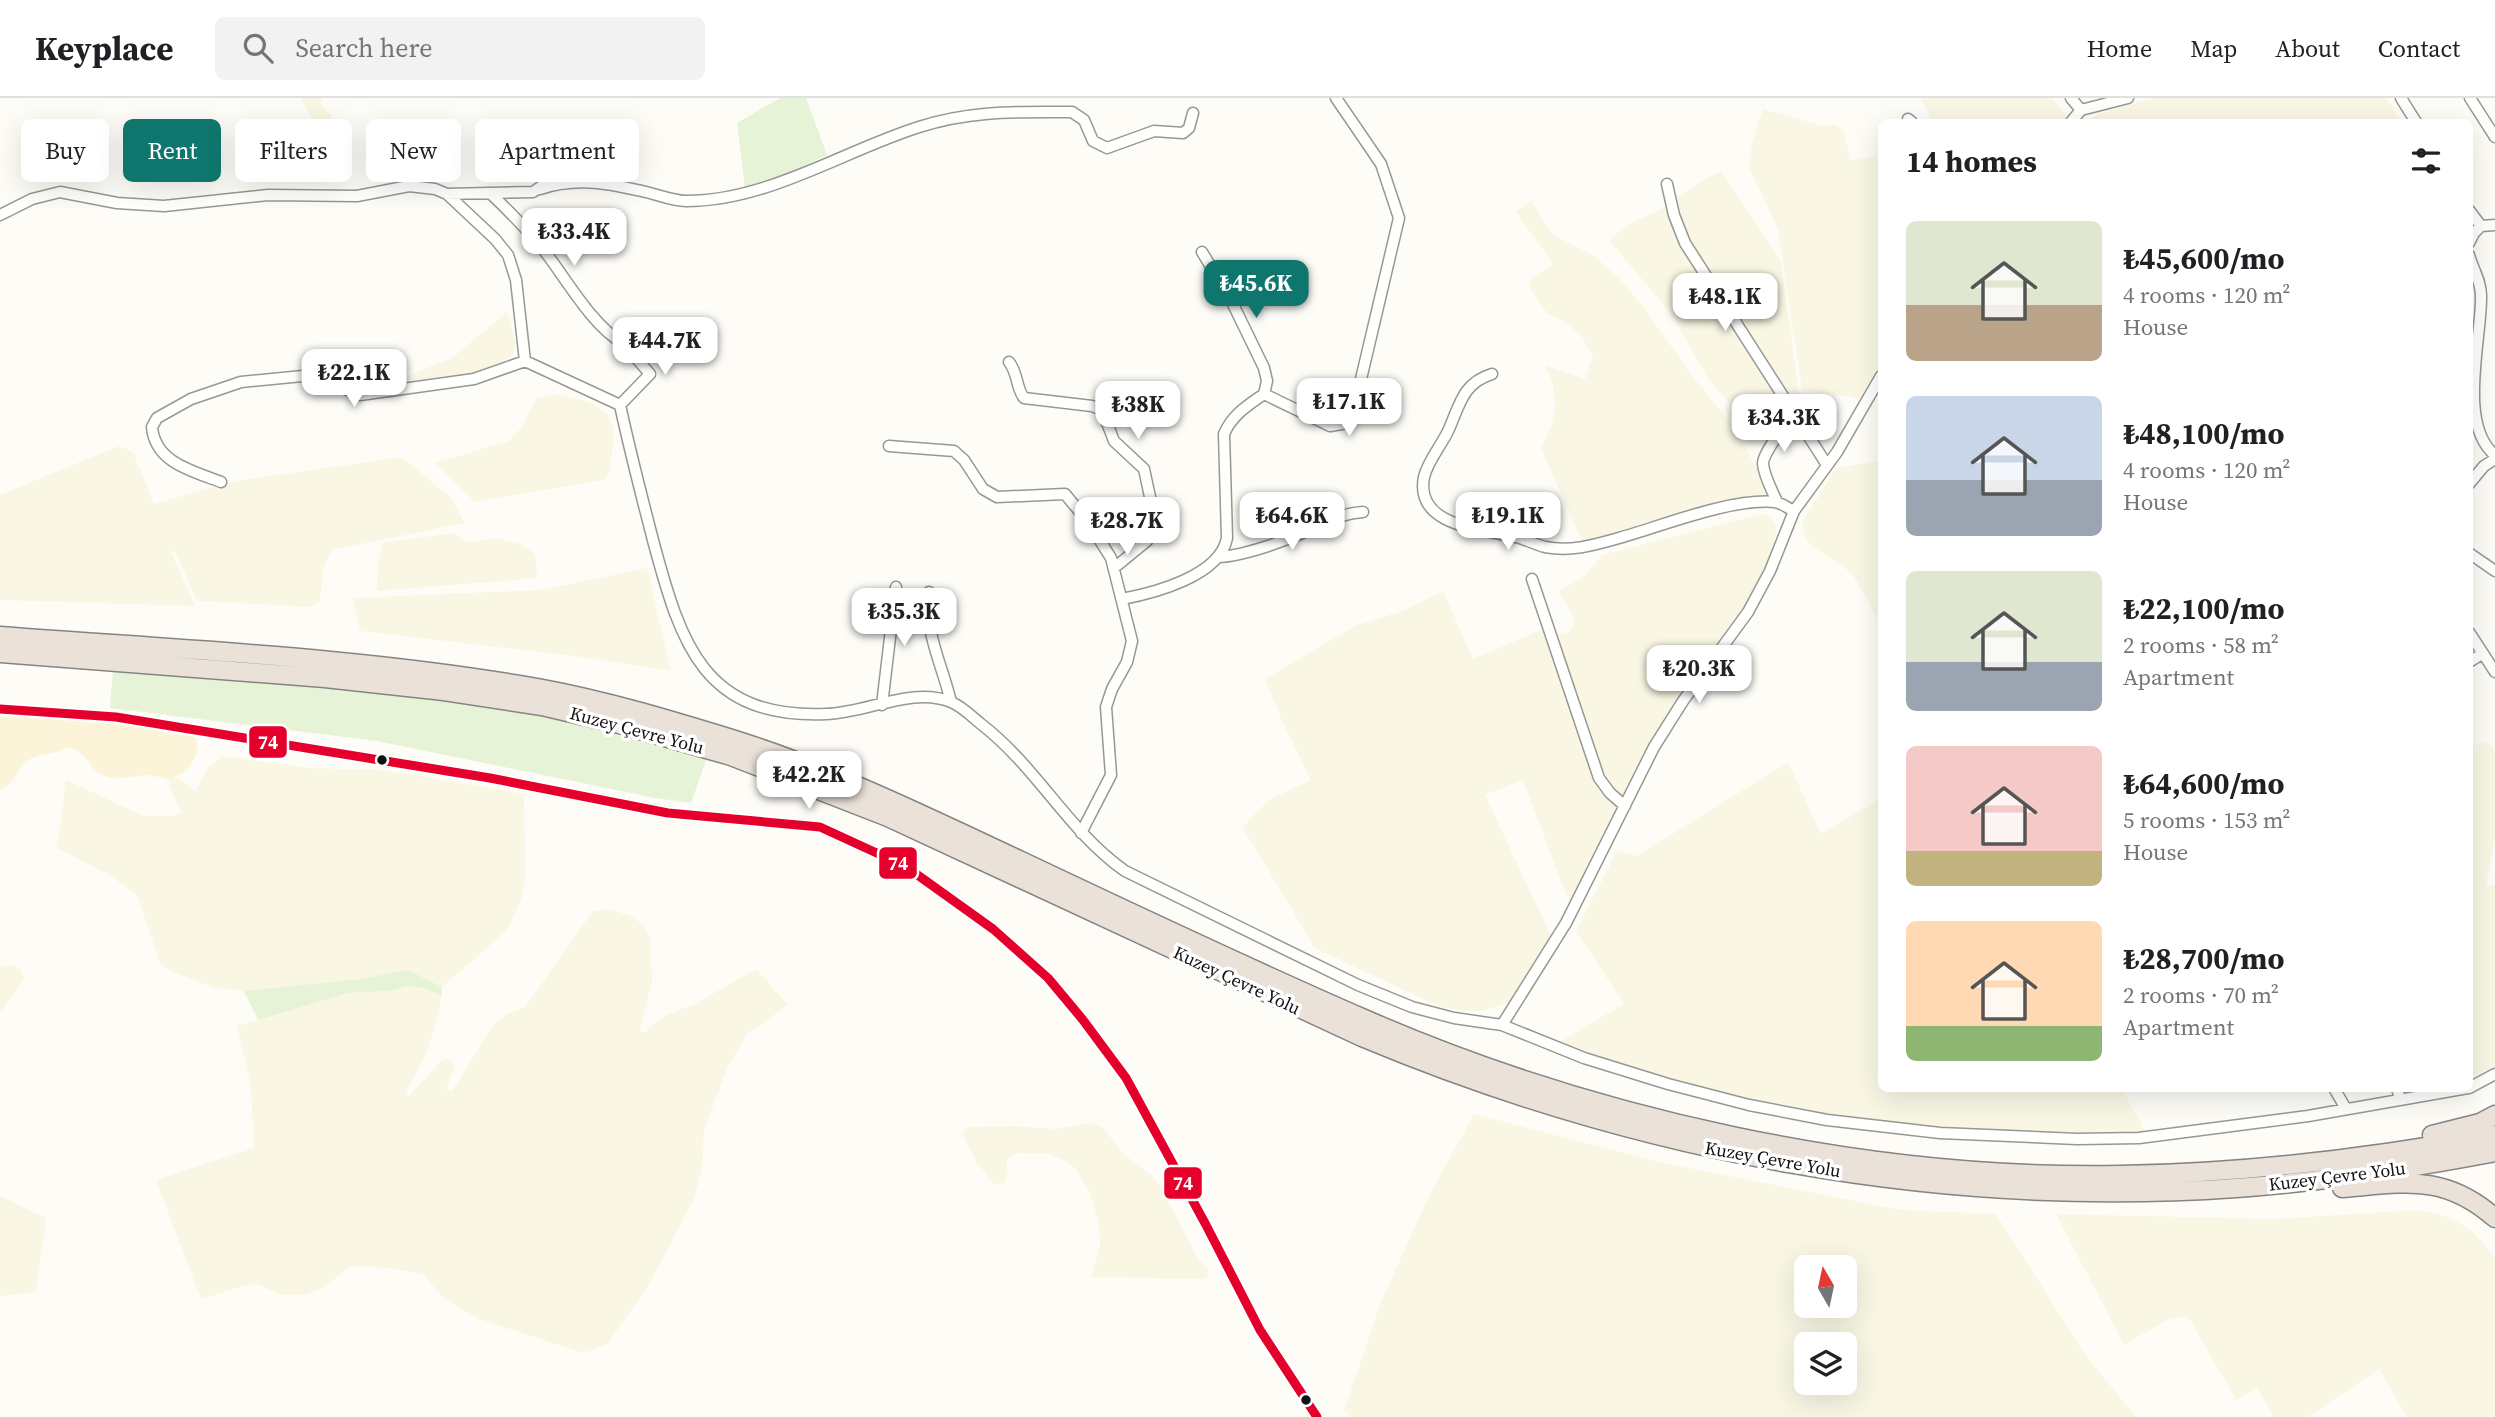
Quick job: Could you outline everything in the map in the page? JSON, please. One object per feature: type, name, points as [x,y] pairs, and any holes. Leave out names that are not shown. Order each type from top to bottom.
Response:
[{"type":"highway","name":"Kuzey Çevre Yolu","points":[[0,636],[330,662],[446,674],[547,690],[635,711],[738,741],[892,801],[1278,980],[1446,1052],[1588,1098],[1722,1133],[1842,1156],[2013,1172],[2118,1175],[2331,1161],[2495,1135]]},
{"type":"highway","name":"Kuzey Çevre Yolu","points":[[0,653],[325,678],[444,691],[542,706],[619,724],[731,756],[888,817],[1362,1037],[1427,1064],[1576,1114],[1718,1150],[1842,1172],[2014,1189],[2121,1192],[2236,1188],[2353,1176],[2495,1152]]},
{"type":"highway","points":[[2240,1169],[2414,1139],[2480,1123],[2495,1115]]},
{"type":"highway","points":[[2121,1192],[2241,1194],[2434,1185],[2455,1191],[2476,1202],[2495,1219]]},
{"type":"street","points":[[1264,394],[1330,426],[1342,424],[1350,418],[1356,400],[1399,218],[1381,164],[1336,98]]},
{"type":"street","points":[[2071,98],[2081,110]]},
{"type":"street","points":[[2074,119],[2081,110],[2128,98]]},
{"type":"street","points":[[2401,98],[2414,119]]},
{"type":"street","points":[[2472,99],[2495,137]]},
{"type":"street","points":[[540,188],[562,183],[595,181],[683,201],[701,200],[768,186],[920,126],[983,112],[1072,112],[1084,120],[1093,141],[1108,148],[1154,131],[1183,133],[1188,128],[1193,113]]},
{"type":"street","points":[[0,215],[32,199],[60,192],[148,206],[268,195],[357,196],[410,186],[426,187],[447,194],[533,192],[547,182]]},
{"type":"street","points":[[1667,184],[1674,215],[1685,243],[1827,465]]},
{"type":"street","points":[[490,193],[537,242],[569,289],[650,374],[620,405]]},
{"type":"street","points":[[447,194],[495,239],[508,256],[516,280],[525,361]]},
{"type":"street","points":[[2473,215],[2481,226]]},
{"type":"street","points":[[2473,235],[2481,226],[2495,225]]},
{"type":"street","points":[[1122,599],[1181,581],[1206,568],[1218,556],[1227,538],[1224,434],[1236,414],[1264,394],[1267,381],[1264,368],[1231,300],[1202,252]]},
{"type":"street","points":[[2473,263],[2480,277],[2481,299],[2473,380]]},
{"type":"street","points":[[625,345],[646,346],[665,338]]},
{"type":"street","points":[[221,482],[172,463],[153,436],[152,427],[157,418],[207,392],[258,379],[313,375],[360,395],[474,379],[525,361],[620,405]]},
{"type":"street","points":[[1009,362],[1017,375],[1020,394],[1024,398],[1091,406],[1102,410],[1114,440],[1144,469],[1153,506],[1151,531],[1143,546],[1114,568]]},
{"type":"street","points":[[1492,373],[1479,379],[1462,394],[1446,435],[1426,472],[1423,484],[1426,499],[1433,510],[1448,521],[1544,547],[1579,549],[1731,506],[1777,502],[1794,511]]},
{"type":"street","points":[[1502,1025],[1566,923],[1668,723],[1748,612],[1770,571],[1794,511],[1827,465],[1878,381]]},
{"type":"street","points":[[2473,395],[2482,438],[2495,457],[2473,479]]},
{"type":"street","points":[[620,405],[665,585],[684,638],[704,669],[742,698],[778,712],[831,714],[915,696],[951,702],[967,712],[1022,761],[1081,833],[1103,855],[1137,879],[1376,993],[1430,1012],[1502,1025],[1584,1058],[1708,1095],[1790,1114],[1902,1130],[2067,1139],[2139,1138],[2446,1092]]},
{"type":"street","points":[[1777,502],[1764,469],[1763,459],[1784,427],[1792,409]]},
{"type":"street","points":[[889,446],[954,450],[983,489],[997,497],[1065,494],[1111,558],[1132,641],[1127,662],[1112,689],[1106,707],[1111,775],[1081,833]]},
{"type":"street","points":[[1218,556],[1241,554],[1315,528],[1344,514],[1363,512]]},
{"type":"street","points":[[2473,556],[2495,571]]},
{"type":"street","points":[[1532,579],[1599,778],[1610,793],[1625,806]]},
{"type":"street","points":[[882,705],[896,587]]},
{"type":"street","points":[[929,592],[931,637],[951,702]]},
{"type":"street","points":[[2473,638],[2495,672]]},
{"type":"street","points":[[2473,660],[2483,654]]},
{"type":"street","points":[[0,709],[116,717],[490,778],[668,813],[820,827],[905,866],[993,929],[1048,978],[1083,1020],[1126,1078],[1260,1329],[1317,1417]]},
{"type":"street","points":[[2473,1086],[2495,1073]]},
{"type":"street","points":[[2336,1092],[2346,1109]]},
{"type":"street","points":[[2398,1092],[2400,1100]]},
{"type":"shaded area","points":[[300,98],[324,98],[320,103],[331,119],[313,119]]},
{"type":"shaded area","points":[[1921,98],[2052,98],[2070,119],[1932,119]]},
{"type":"shaded area","points":[[2152,98],[2387,98],[2398,119],[2090,119]]},
{"type":"shaded area","points":[[1763,109],[1820,125],[1836,125],[1843,130],[1851,161],[1878,155],[1878,368],[1859,398],[1802,390],[1778,229],[1749,167],[1752,143]]},
{"type":"shaded area","points":[[1721,171],[1781,261],[1800,401],[1790,432],[1769,456],[1752,430],[1707,377],[1672,315],[1609,240],[1629,224],[1661,209]]},
{"type":"shaded area","points":[[1532,200],[1545,225],[1555,236],[1594,256],[1618,277],[1645,309],[1690,373],[1733,426],[1757,469],[1768,500],[1584,546],[1541,448],[1553,423],[1555,405],[1553,384],[1545,365],[1585,379],[1593,356],[1581,335],[1565,322],[1547,313],[1531,289],[1529,281],[1553,264],[1516,212]]},
{"type":"shaded area","points":[[507,312],[516,344],[513,353],[504,363],[482,373],[387,391],[387,384],[452,358]]},
{"type":"shaded area","points":[[554,394],[589,402],[607,413],[613,428],[613,443],[610,471],[603,480],[475,502],[435,463],[509,441],[521,428],[537,398]]},
{"type":"shaded area","points":[[119,446],[133,452],[154,504],[234,481],[402,457],[450,497],[465,523],[336,549],[330,553],[324,566],[320,600],[311,607],[197,601],[175,551],[171,552],[195,606],[0,600],[0,495]]},
{"type":"shaded area","points":[[1878,461],[1878,620],[1856,579],[1842,565],[1810,545],[1804,534],[1802,522],[1836,468]]},
{"type":"shaded area","points":[[1763,514],[1771,518],[1777,529],[1762,578],[1738,619],[1654,737],[1571,908],[1523,780],[1485,795],[1553,940],[1515,1000],[1483,1011],[1438,1006],[1315,948],[1243,828],[1258,810],[1276,796],[1311,780],[1265,679],[1355,626],[1405,610],[1443,591],[1473,659],[1539,631],[1565,634],[1571,630],[1575,620],[1559,591],[1584,576],[1602,555]]},
{"type":"shaded area","points":[[453,533],[467,542],[496,538],[520,544],[535,554],[538,578],[377,591],[378,563],[383,543]]},
{"type":"shaded area","points":[[647,568],[671,671],[574,656],[360,631],[353,598],[541,590]]},
{"type":"shaded area","points":[[2485,742],[2495,749],[2495,836],[2486,887],[2495,885],[2495,1066],[2473,1077],[2473,746]]},
{"type":"shaded area","points":[[222,756],[307,768],[383,770],[524,794],[525,876],[521,900],[511,922],[504,933],[442,987],[407,970],[359,979],[244,991],[214,988],[173,972],[161,965],[137,895],[108,874],[57,848],[66,780],[144,816],[172,816],[182,813],[169,786],[170,781],[178,777],[195,791],[207,769]]},
{"type":"shaded area","points":[[1788,762],[1821,834],[1878,800],[1878,1092],[2124,1092],[2147,1135],[2072,1136],[1951,1129],[1806,1112],[1690,1086],[1556,1044],[1624,1004],[1576,931],[1617,851],[1637,856]]},
{"type":"shaded area","points":[[608,909],[631,916],[642,924],[650,936],[652,981],[640,1030],[644,1033],[664,1016],[695,1004],[756,969],[788,1005],[747,1034],[727,1069],[704,1130],[702,1171],[694,1199],[648,1286],[608,1343],[592,1351],[579,1352],[479,1319],[445,1300],[423,1274],[390,1268],[351,1266],[323,1288],[306,1295],[282,1295],[254,1283],[201,1299],[156,1180],[254,1148],[251,1087],[237,1026],[348,993],[390,991],[409,986],[424,988],[441,996],[439,1011],[427,1053],[405,1094],[409,1096],[441,1061],[448,1059],[455,1065],[446,1089],[452,1092],[492,1027],[505,1015],[525,1007],[593,911]]},
{"type":"shaded area","points":[[10,965],[20,968],[24,979],[0,1012],[0,967]]},
{"type":"shaded area","points":[[1474,1114],[1663,1163],[1901,1210],[1996,1214],[2084,1353],[2136,1417],[1351,1417],[1344,1410],[1381,1302],[1429,1196]]},
{"type":"shaded area","points":[[1092,1123],[1104,1128],[1121,1152],[1150,1174],[1161,1187],[1197,1257],[1210,1273],[1205,1279],[1091,1277],[1100,1246],[1099,1223],[1089,1191],[1075,1168],[1049,1154],[1017,1153],[1007,1160],[1006,1181],[1001,1185],[994,1184],[977,1163],[963,1136],[964,1130],[969,1127],[1055,1129]]},
{"type":"shaded area","points":[[0,1196],[46,1218],[36,1292],[0,1296]]},
{"type":"shaded area","points":[[2418,1210],[2457,1221],[2474,1233],[2495,1257],[2495,1417],[2407,1417],[2379,1369],[2308,1417],[2274,1417],[2257,1388],[2236,1400],[2190,1320],[2182,1317],[2171,1318],[2124,1345],[2056,1214],[2273,1219]]},
{"type":"green space","points":[[780,98],[806,98],[827,155],[784,175],[745,188],[737,123]]},
{"type":"green space","points":[[113,669],[307,684],[452,700],[552,718],[707,758],[691,803],[655,798],[377,741],[110,708]]},
{"type":"green space","points":[[408,970],[442,987],[441,996],[424,988],[409,986],[390,991],[348,993],[258,1020],[244,991],[359,979]]},
{"type":"sand","points":[[0,712],[195,732],[197,750],[189,767],[170,781],[150,775],[120,778],[105,776],[80,752],[67,747],[31,759],[22,765],[10,784],[0,790]]},
{"type":"transit line","name":"74","points":[[0,709],[116,717],[490,778],[668,813],[820,827],[905,866],[993,929],[1048,978],[1083,1020],[1126,1078],[1260,1330],[1317,1417]]}]
